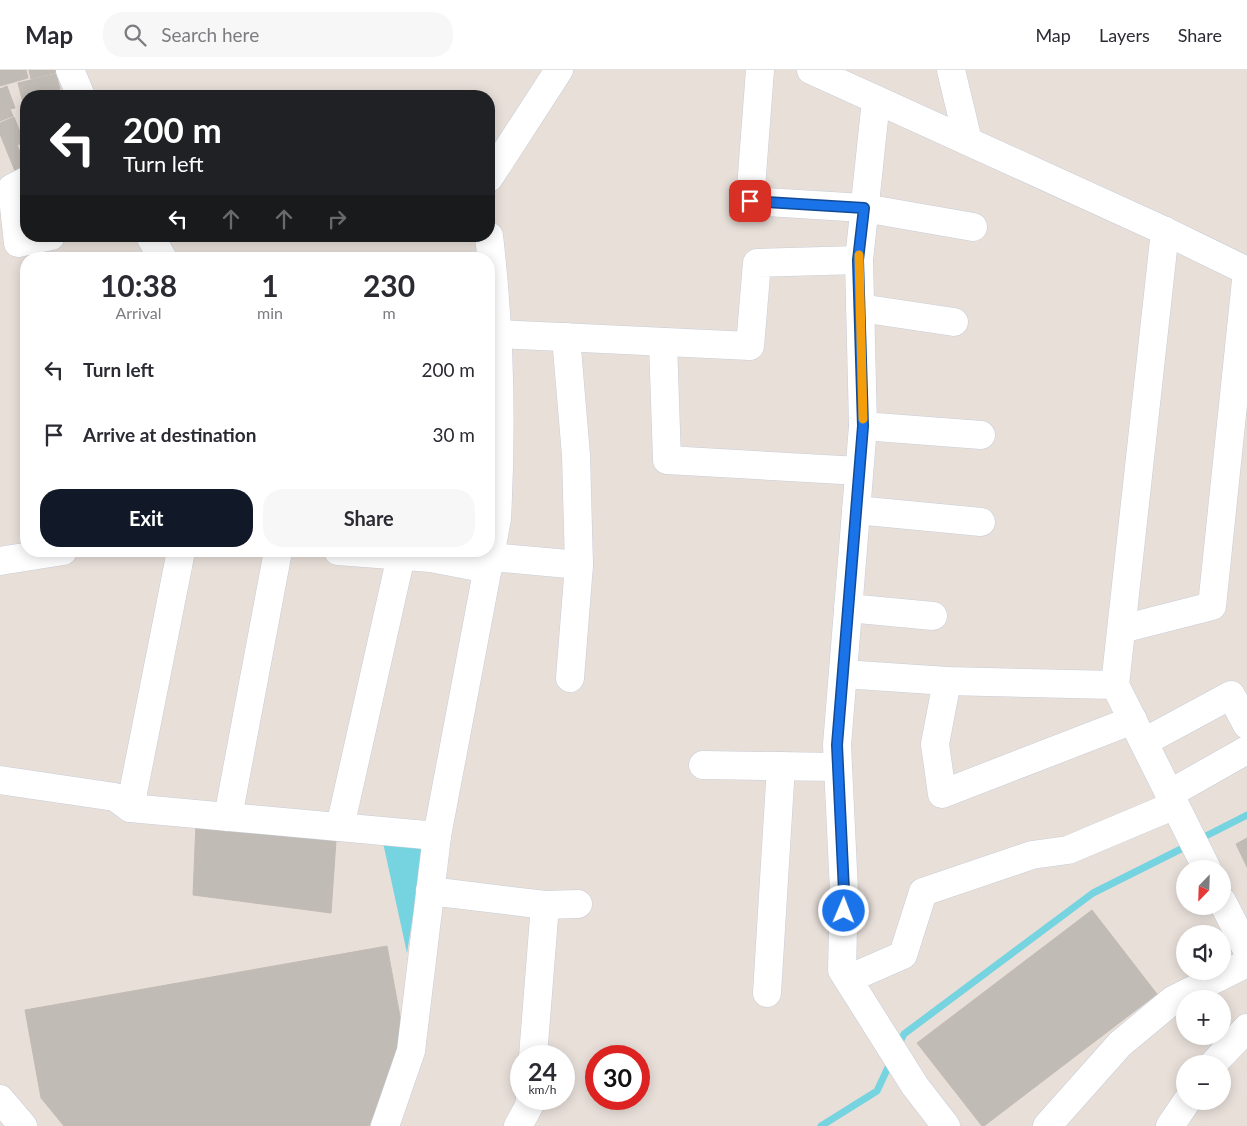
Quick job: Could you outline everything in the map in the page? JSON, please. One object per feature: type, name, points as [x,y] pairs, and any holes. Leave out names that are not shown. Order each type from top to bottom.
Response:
[{"type":"street","points":[[70,70],[78,90]]},
{"type":"street","points":[[495,158],[501,139],[559,70]]},
{"type":"street","points":[[760,70],[750,201],[864,208],[973,227]]},
{"type":"street","points":[[811,70],[1165,231],[1247,271],[1212,606],[1122,629]]},
{"type":"street","points":[[952,70],[968,141]]},
{"type":"street","points":[[876,100],[858,260],[863,426],[837,745],[844,891],[842,970],[914,1086],[946,1126]]},
{"type":"street","points":[[20,184],[12,188],[18,243],[23,242]]},
{"type":"street","points":[[1165,231],[1115,685],[1202,860]]},
{"type":"street","points":[[497,334],[750,346],[757,263],[858,260]]},
{"type":"street","points":[[860,308],[954,322]]},
{"type":"street","points":[[495,310],[497,334],[495,354]]},
{"type":"street","points":[[566,338],[576,455],[579,565],[570,678]]},
{"type":"street","points":[[663,342],[667,460],[859,471]]},
{"type":"street","points":[[863,426],[981,434]]},
{"type":"street","points":[[495,488],[497,519],[495,532]]},
{"type":"street","points":[[856,510],[981,522]]},
{"type":"street","points":[[0,561],[26,557]]},
{"type":"street","points":[[130,808],[180,557]]},
{"type":"street","points":[[228,817],[277,557]]},
{"type":"street","points":[[340,827],[401,557]]},
{"type":"street","points":[[416,557],[490,563],[579,565]]},
{"type":"street","points":[[385,1126],[411,1051],[437,836],[491,557]]},
{"type":"street","points":[[848,608],[933,616]]},
{"type":"street","points":[[843,674],[947,681],[1115,685]]},
{"type":"street","points":[[947,681],[935,744],[942,794],[1138,731],[1231,695],[1247,725]]},
{"type":"street","points":[[848,979],[903,955],[923,892],[1032,855],[1068,850],[1172,799],[1247,750]]},
{"type":"street","points":[[702,765],[838,767]]},
{"type":"street","points":[[767,993],[781,766]]},
{"type":"street","points":[[0,780],[115,797],[130,808],[437,836]]},
{"type":"street","points":[[430,891],[545,905],[578,904]]},
{"type":"street","points":[[534,1045],[545,905]]},
{"type":"street","points":[[1229,915],[1247,950]]},
{"type":"street","points":[[1047,1126],[1120,1044],[1172,1000],[1247,963]]},
{"type":"street","points":[[1222,1055],[1247,1028]]},
{"type":"street","points":[[0,1098],[23,1126]]},
{"type":"street","points":[[518,1126],[527,1110]]},
{"type":"street","points":[[1170,1126],[1181,1110]]},
{"type":"water","points":[[382,838],[424,845],[407,953]]},
{"type":"building","points":[[0,70],[26,70],[28,78],[0,86]]},
{"type":"building","points":[[29,70],[59,70],[59,72],[31,79]]},
{"type":"building","points":[[56,74],[60,89],[20,91],[18,83]]},
{"type":"building","points":[[7,86],[15,108],[10,109],[13,116],[0,121],[0,89]]},
{"type":"building","points":[[14,117],[20,132],[20,144],[17,145],[20,152],[20,169],[15,171],[0,134],[0,123]]},
{"type":"building","points":[[196,823],[336,841],[331,913],[193,895]]},
{"type":"building","points":[[1247,838],[1247,867],[1236,844]]},
{"type":"building","points":[[1092,910],[1157,994],[982,1126],[917,1043]]},
{"type":"building","points":[[387,946],[404,1038],[369,1126],[64,1126],[41,1098],[25,1010]]},
{"type":"waterway","points":[[1198,840],[1247,815]]},
{"type":"waterway","points":[[898,1046],[904,1034],[1093,893],[1189,845]]},
{"type":"waterway","points":[[821,1126],[877,1091],[891,1061]]},
{"type":"slow traffic","points":[[859,255],[863,419]]},
{"type":"route","points":[[750,201],[864,208],[858,260],[863,426],[837,745],[844,911]]}]
